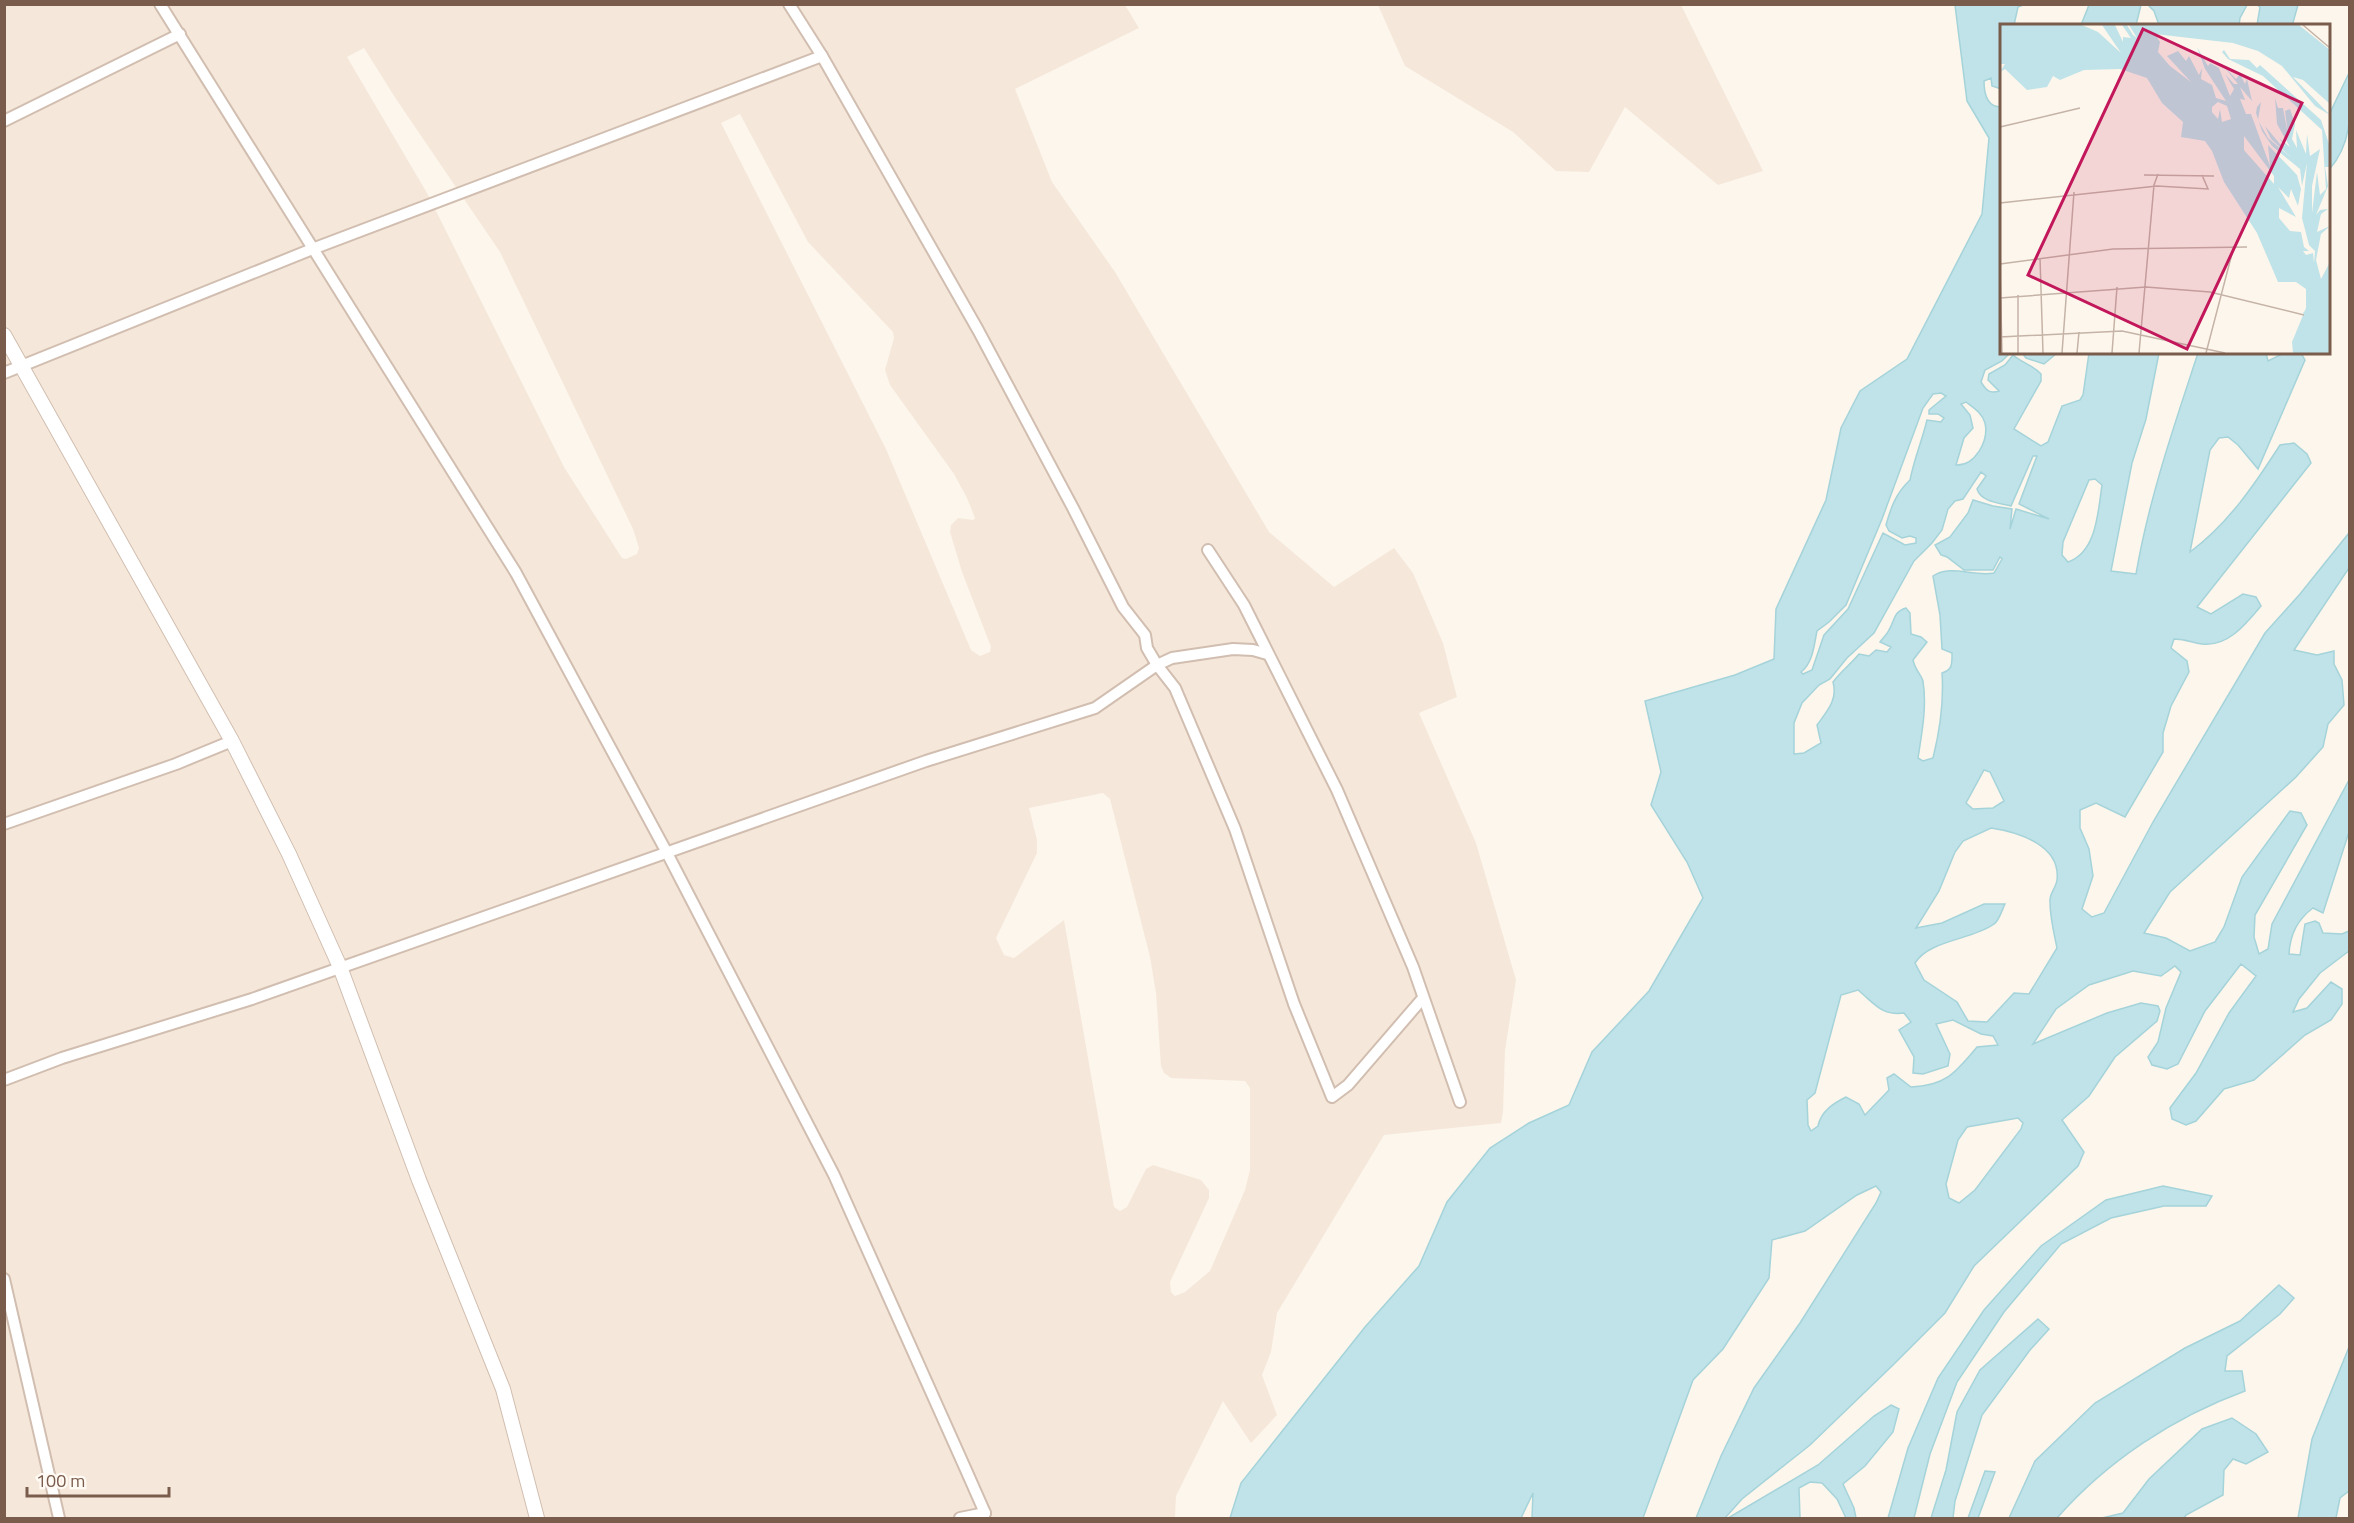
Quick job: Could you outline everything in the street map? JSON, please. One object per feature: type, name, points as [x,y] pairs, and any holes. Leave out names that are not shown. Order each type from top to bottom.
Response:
[{"type":"street","points":[[160,4],[315,248],[338,290],[516,573],[666,851],[834,1175],[984,1516],[960,1518]]},
{"type":"street","points":[[789,4],[822,56],[978,330],[1070,501],[1123,607],[1145,635],[1148,648],[1157,665],[1173,684],[1181,700],[1234,825],[1294,1004],[1332,1097],[1348,1085],[1423,998]]},
{"type":"street","points":[[4,121],[180,34]]},
{"type":"street","points":[[4,373],[315,248],[822,56]]},
{"type":"street","points":[[4,335],[232,741],[289,854],[340,967],[419,1180],[503,1389],[537,1518]]},
{"type":"street","points":[[1208,550],[1244,605],[1337,790],[1413,967],[1460,1102]]},
{"type":"street","points":[[4,1080],[62,1058],[252,999],[926,761],[1095,708],[1157,665],[1172,658],[1248,649],[1267,654]]},
{"type":"street","points":[[4,824],[176,764],[232,741]]},
{"type":"street","points":[[4,1279],[59,1518]]},
{"type":"shaded area","points":[[5,5],[1125,5],[1139,28],[1015,89],[1052,182],[1115,272],[1269,532],[1334,587],[1394,548],[1413,573],[1443,643],[1457,697],[1419,713],[1476,843],[1516,980],[1505,1051],[1501,1123],[1384,1135],[1277,1313],[1271,1352],[1262,1375],[1277,1415],[1251,1443],[1223,1401],[1176,1496],[1175,1518],[5,1518]],"holes":[[[364,48],[500,252],[633,529],[639,548],[637,554],[626,559],[622,558],[564,467],[427,193],[347,57]],[[740,114],[808,242],[893,332],[894,338],[885,370],[890,385],[954,474],[975,518],[973,520],[958,518],[951,525],[950,532],[962,572],[991,647],[990,652],[980,656],[971,650],[886,449],[721,123]],[[1103,793],[1110,799],[1150,957],[1156,993],[1161,1066],[1164,1073],[1171,1078],[1245,1081],[1250,1088],[1250,1170],[1245,1190],[1210,1271],[1185,1292],[1175,1296],[1171,1292],[1170,1282],[1209,1198],[1209,1190],[1201,1180],[1153,1165],[1146,1169],[1127,1207],[1120,1211],[1114,1207],[1064,920],[1014,958],[1004,955],[996,938],[1037,853],[1037,840],[1029,808]]]},
{"type":"shaded area","points":[[1378,5],[1681,5],[1763,171],[1718,185],[1625,107],[1589,172],[1556,171],[1513,132],[1405,66]]},
{"type":"water","points":[[2089,4],[2141,5],[2136,24],[2081,24]]},
{"type":"water","points":[[1955,5],[2023,5],[2018,7],[2014,24],[2000,24],[2000,89],[1992,86],[1991,78],[1984,81],[1989,102],[2000,107],[2000,354],[2009,354],[2002,361],[1985,370],[1981,382],[1988,391],[1999,391],[1988,380],[1989,374],[2005,365],[2013,355],[2041,374],[2041,381],[2014,429],[2041,446],[2048,442],[2062,406],[2080,400],[2083,395],[2089,354],[2159,354],[2146,419],[2132,463],[2111,571],[2136,574],[2155,490],[2198,354],[2266,354],[2268,361],[2282,354],[2302,354],[2305,360],[2258,469],[2238,445],[2228,437],[2219,438],[2210,450],[2190,552],[2229,516],[2251,489],[2280,445],[2294,443],[2307,454],[2311,463],[2197,607],[2211,614],[2243,594],[2256,597],[2261,606],[2236,633],[2220,642],[2202,644],[2174,639],[2171,648],[2187,661],[2189,672],[2171,706],[2163,733],[2163,752],[2125,817],[2096,803],[2080,810],[2080,828],[2089,849],[2093,876],[2082,909],[2092,917],[2104,913],[2153,822],[2265,633],[2349,533],[2349,568],[2294,650],[2317,655],[2334,651],[2334,664],[2342,680],[2344,705],[2328,724],[2323,747],[2296,777],[2170,892],[2144,933],[2166,938],[2190,951],[2215,942],[2224,927],[2242,877],[2290,811],[2301,813],[2307,825],[2255,915],[2254,937],[2259,954],[2268,949],[2272,924],[2349,780],[2349,832],[2323,913],[2313,908],[2303,917],[2293,934],[2289,954],[2300,955],[2305,924],[2315,921],[2319,923],[2323,933],[2342,934],[2349,931],[2349,951],[2320,973],[2299,999],[2293,1012],[2307,1008],[2331,982],[2342,989],[2342,1004],[2331,1020],[2305,1035],[2254,1080],[2224,1089],[2196,1121],[2186,1125],[2172,1119],[2170,1108],[2196,1073],[2229,1013],[2256,976],[2241,964],[2205,1011],[2178,1064],[2167,1069],[2152,1065],[2148,1057],[2158,1042],[2166,1008],[2181,972],[2175,966],[2161,976],[2133,971],[2089,985],[2056,1009],[2033,1044],[2107,1013],[2141,1003],[2158,1006],[2160,1011],[2157,1021],[2115,1057],[2089,1096],[2062,1120],[2084,1152],[2078,1166],[1974,1266],[1945,1313],[1892,1366],[1810,1445],[1742,1499],[1725,1518],[1696,1518],[1721,1456],[1754,1388],[1800,1323],[1876,1203],[1881,1192],[1876,1186],[1857,1195],[1805,1231],[1772,1240],[1769,1278],[1723,1349],[1693,1380],[1643,1518],[1532,1518],[1533,1493],[1521,1518],[1230,1518],[1241,1483],[1365,1327],[1419,1266],[1447,1202],[1490,1148],[1529,1123],[1569,1105],[1592,1052],[1649,991],[1703,898],[1687,862],[1651,805],[1661,772],[1645,701],[1735,675],[1774,659],[1776,609],[1826,500],[1841,428],[1860,391],[1907,359],[1982,214],[1989,138],[1967,101]],"holes":[[[1941,393],[1946,396],[1929,410],[1929,414],[1938,414],[1944,418],[1941,422],[1927,420],[1910,480],[1895,501],[1886,525],[1889,531],[1902,538],[1910,536],[1916,538],[1916,543],[1905,545],[1883,533],[1848,609],[1824,635],[1812,670],[1803,674],[1801,672],[1808,664],[1817,631],[1846,605],[1882,519],[1923,408],[1933,394]],[[1966,402],[1982,416],[1986,430],[1983,444],[1975,457],[1956,465],[1964,438],[1973,428],[1970,415],[1961,404]],[[2033,456],[2037,456],[2019,504],[2049,519],[2016,509],[2010,529],[2012,509],[1973,500],[1968,513],[1950,537],[1935,545],[1941,555],[1964,570],[1993,570],[2000,557],[2002,559],[1994,573],[1947,571],[1933,576],[1940,615],[1942,649],[1952,653],[1950,668],[1942,673],[1941,716],[1933,758],[1923,761],[1918,758],[1924,720],[1924,691],[1923,681],[1913,660],[1927,642],[1911,634],[1910,613],[1906,608],[1896,614],[1888,632],[1880,642],[1891,647],[1887,652],[1876,650],[1869,656],[1859,654],[1833,682],[1833,700],[1817,725],[1821,743],[1804,753],[1794,754],[1794,723],[1802,703],[1819,685],[1830,679],[1847,658],[1874,633],[1914,561],[1942,530],[1948,509],[1955,501],[1963,499],[1981,472],[1986,476],[1977,489],[1982,497],[2011,506]],[[2095,479],[2102,485],[2097,518],[2085,549],[2078,557],[2068,562],[2062,555],[2063,542],[2089,480]],[[1984,770],[1990,772],[2004,801],[1993,808],[1973,809],[1966,803]],[[1991,828],[2013,833],[2036,842],[2045,849],[2056,868],[2057,880],[2050,899],[2051,920],[2057,948],[2029,994],[2014,993],[1987,1022],[1968,1021],[1957,1002],[1924,980],[1915,963],[1930,949],[1974,934],[1996,923],[2005,904],[1984,904],[1942,923],[1916,928],[1939,891],[1955,852],[1963,841]],[[1858,990],[1878,1008],[1889,1012],[1904,1013],[1911,1022],[1899,1030],[1914,1057],[1913,1073],[1923,1074],[1948,1066],[1950,1054],[1936,1024],[1953,1020],[1981,1034],[1993,1036],[1998,1045],[1977,1047],[1949,1076],[1933,1084],[1911,1087],[1894,1074],[1887,1078],[1889,1090],[1865,1115],[1859,1104],[1846,1097],[1829,1108],[1822,1116],[1818,1126],[1811,1131],[1808,1125],[1807,1100],[1815,1093],[1841,995]],[[2018,1118],[2023,1123],[2021,1129],[1975,1190],[1959,1203],[1949,1198],[1946,1184],[1958,1140],[1967,1127]]]},
{"type":"water","points":[[2148,5],[2247,5],[2239,24],[2159,24],[2154,11]]},
{"type":"water","points":[[2257,5],[2298,5],[2293,24],[2257,24],[2260,7]]},
{"type":"water","points":[[2349,73],[2350,113],[2347,137],[2330,169],[2330,113]]},
{"type":"water","points":[[2023,354],[2056,354],[2044,364],[2026,358]]},
{"type":"water","points":[[2163,1186],[2212,1196],[2206,1206],[2164,1206],[2111,1218],[2061,1244],[2004,1312],[1957,1382],[1930,1454],[1914,1518],[1888,1518],[1908,1448],[1938,1378],[1984,1310],[2041,1246],[2106,1200]]},
{"type":"water","points":[[2279,1285],[2294,1298],[2280,1314],[2227,1356],[2225,1371],[2242,1371],[2245,1391],[2193,1414],[2143,1443],[2097,1478],[2057,1518],[2009,1518],[2035,1461],[2095,1403],[2185,1348],[2240,1321]]},
{"type":"water","points":[[2038,1319],[2049,1329],[2030,1350],[1982,1415],[1955,1501],[1953,1518],[1931,1518],[1946,1470],[1957,1412],[1980,1370]]},
{"type":"water","points":[[2349,1347],[2349,1491],[2340,1498],[2336,1518],[2298,1518],[2312,1439]]},
{"type":"water","points":[[1891,1405],[1899,1409],[1893,1432],[1865,1466],[1843,1484],[1856,1518],[1846,1518],[1837,1499],[1822,1483],[1810,1482],[1799,1488],[1800,1518],[1728,1518],[1818,1465],[1874,1416]]},
{"type":"water","points":[[2232,1418],[2256,1434],[2268,1452],[2246,1464],[2233,1459],[2224,1470],[2223,1495],[2184,1518],[2102,1518],[2123,1513],[2149,1479],[2202,1429]]},
{"type":"water","points":[[1985,1471],[1995,1472],[1978,1518],[1968,1518]]}]
